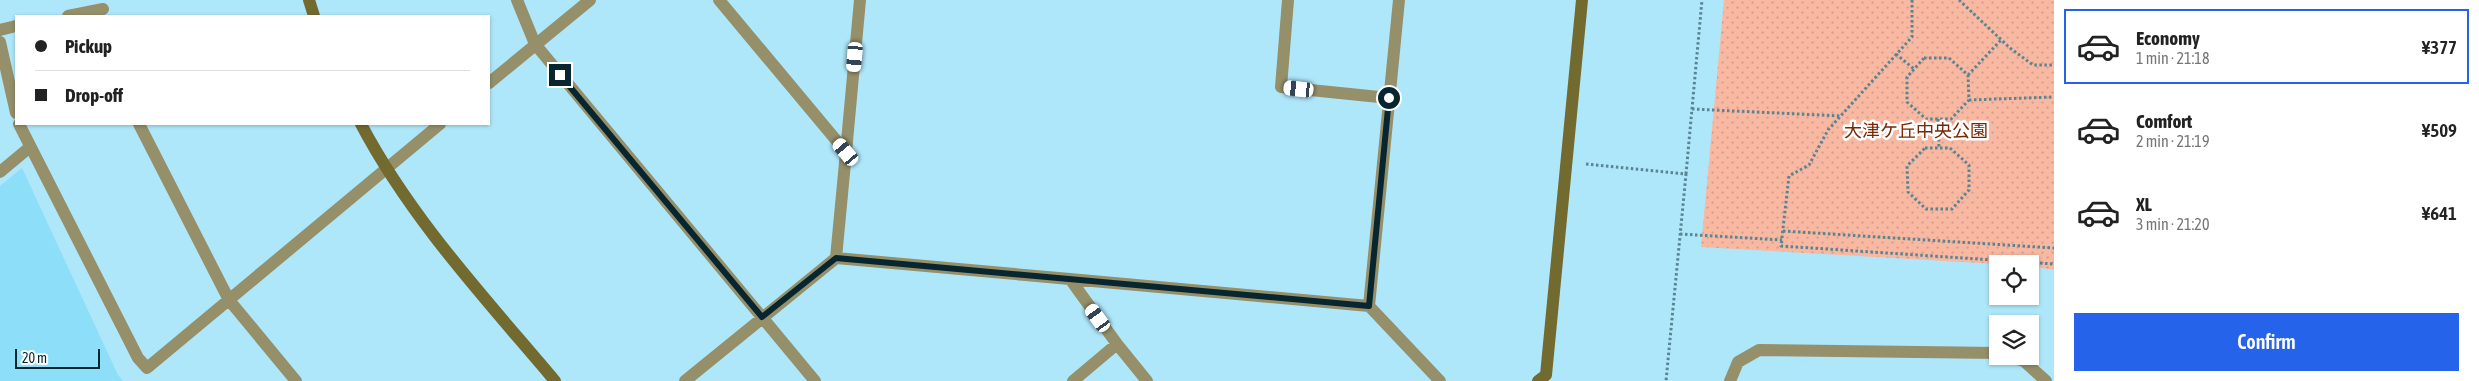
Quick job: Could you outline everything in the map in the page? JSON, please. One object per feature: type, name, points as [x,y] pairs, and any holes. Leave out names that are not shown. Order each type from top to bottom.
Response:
[{"type":"street","points":[[309,0],[314,15]]},
{"type":"street","points":[[517,0],[535,44],[815,381]]},
{"type":"street","points":[[490,82],[590,0]]},
{"type":"street","points":[[719,0],[846,152]]},
{"type":"street","points":[[836,258],[860,0]]},
{"type":"street","points":[[1288,0],[1281,87],[1389,98]]},
{"type":"street","points":[[1369,306],[1399,0]]},
{"type":"street","points":[[1538,381],[1546,375],[1582,0]]},
{"type":"street","points":[[73,15],[103,9]]},
{"type":"street","points":[[0,30],[15,26]]},
{"type":"street","points":[[0,42],[3,70],[15,110]]},
{"type":"street","points":[[19,125],[138,358],[147,368],[439,125]]},
{"type":"street","points":[[140,125],[229,300],[296,381]]},
{"type":"street","points":[[361,125],[386,169],[429,230],[555,381]]},
{"type":"street","points":[[0,172],[30,147]]},
{"type":"street","points":[[685,381],[836,258],[1369,306],[1440,381]]},
{"type":"street","points":[[1070,280],[1116,344],[1147,381]]},
{"type":"street","points":[[1072,381],[1116,344]]},
{"type":"street","points":[[1730,381],[1738,362],[1759,350],[1989,353]]},
{"type":"street","points":[[2028,365],[2046,381]]},
{"type":"path","points":[[1666,381],[1702,0]]},
{"type":"path","points":[[1912,0],[1912,37],[1828,130],[1810,164],[1789,176],[1781,246],[2054,264]]},
{"type":"path","points":[[1959,0],[2001,40],[2033,65],[2054,65]]},
{"type":"path","points":[[1968,75],[1949,58],[1924,58],[1906,76],[1907,102],[1926,119],[1951,119],[1968,100],[1968,75],[2001,40]]},
{"type":"path","points":[[1896,54],[1914,69]]},
{"type":"path","points":[[1968,100],[2054,97]]},
{"type":"path","points":[[1692,109],[1841,116]]},
{"type":"path","points":[[1938,119],[1939,148]]},
{"type":"path","points":[[1925,148],[1939,148],[1950,148],[1968,165],[1969,190],[1952,208],[1926,210],[1908,192],[1907,166],[1925,148]]},
{"type":"path","points":[[1565,162],[1686,174]]},
{"type":"path","points":[[1782,231],[2054,248]]},
{"type":"path","points":[[1680,234],[1782,240]]},
{"type":"shaded area","points":[[22,168],[118,375],[123,381],[0,381],[0,186]]},
{"type":"green space","name":"大津ケ丘中央公園","points":[[1724,0],[2054,0],[2054,270],[2039,268],[2039,255],[1989,255],[1989,264],[1701,247]]},
{"type":"route","points":[[560,75],[762,317],[836,258],[1369,306],[1389,98]]}]
